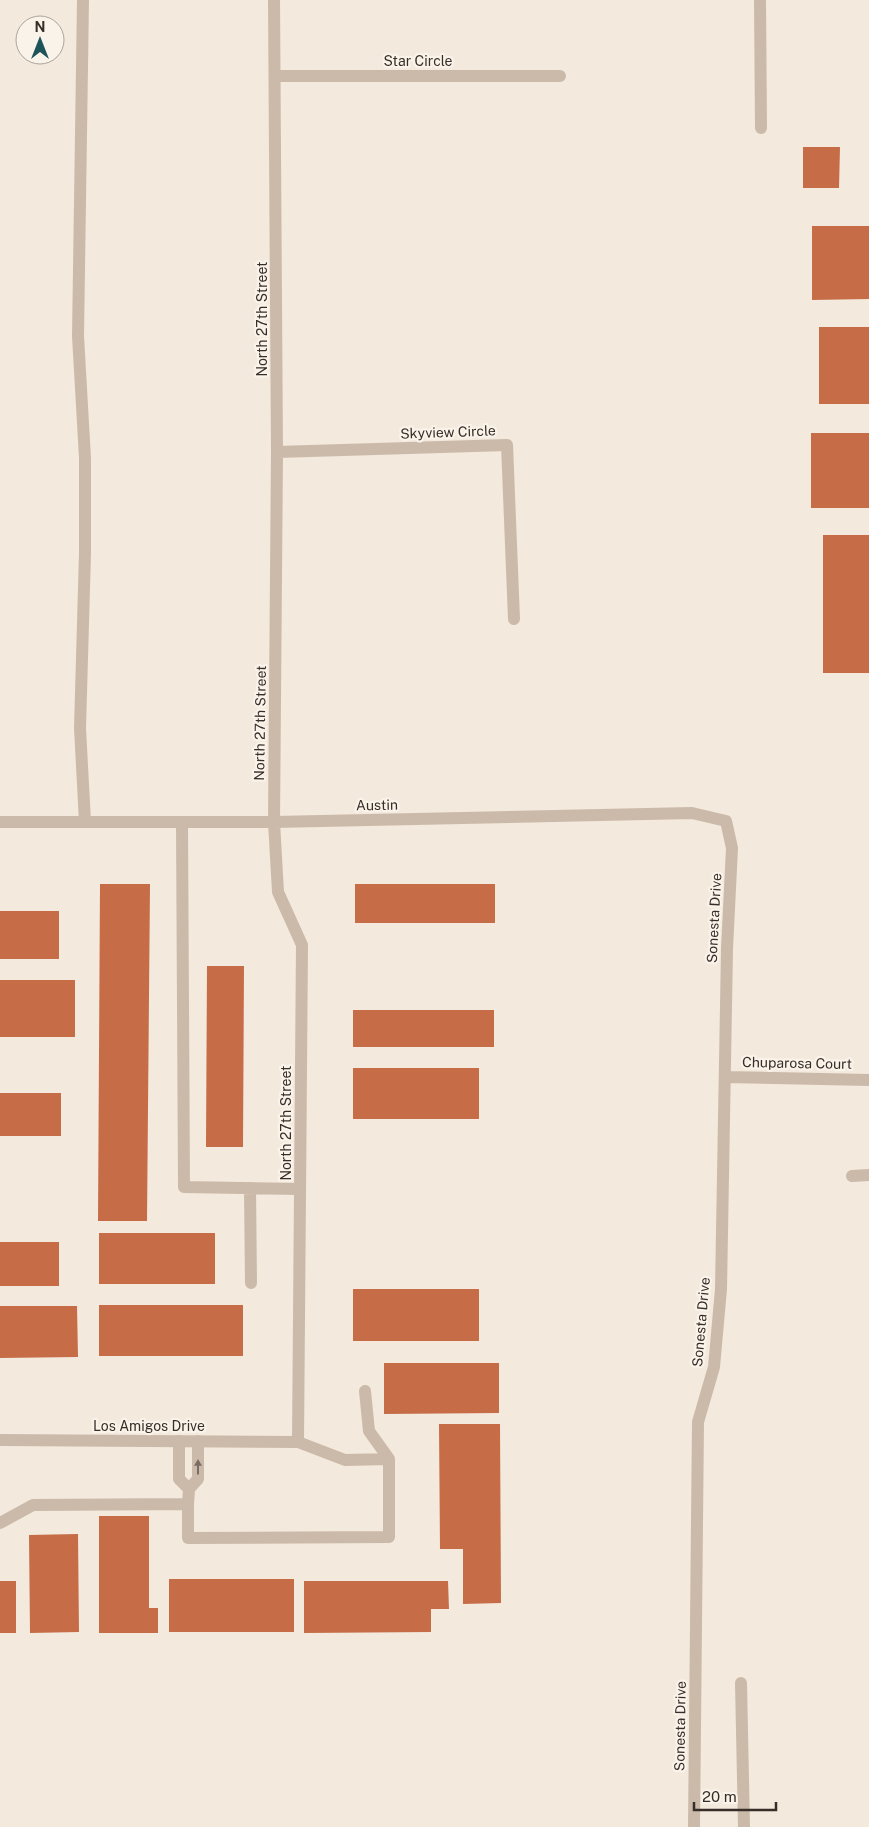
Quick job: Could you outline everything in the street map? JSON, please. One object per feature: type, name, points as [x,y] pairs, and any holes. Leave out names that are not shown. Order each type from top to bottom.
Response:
[{"type":"street","points":[[83,0],[78,336],[85,458],[85,553],[80,728],[85,822]]},
{"type":"street","name":"North 27th Street","points":[[274,0],[277,452],[274,822],[278,892],[302,945],[298,1442]]},
{"type":"street","points":[[760,0],[761,128]]},
{"type":"street","name":"Star Circle","points":[[276,76],[560,76]]},
{"type":"street","name":"Skyview Circle","points":[[277,452],[507,445],[514,618]]},
{"type":"street","name":"Austin","points":[[0,822],[274,822],[692,813],[726,821],[732,848]]},
{"type":"street","points":[[182,822],[184,1187],[300,1188]]},
{"type":"street","name":"Sonesta Drive","points":[[694,1827],[698,1422],[714,1367],[721,1289],[727,949],[732,848]]},
{"type":"street","name":"Chuparosa Court","points":[[725,1077],[869,1080]]},
{"type":"street","points":[[852,1176],[869,1175]]},
{"type":"street","points":[[250,1188],[251,1283]]},
{"type":"street","points":[[179,1442],[179,1479],[188,1489],[188,1538],[389,1537],[389,1459],[369,1431],[365,1391]]},
{"type":"street","name":"Los Amigos Drive","points":[[0,1440],[298,1442]]},
{"type":"street","points":[[188,1489],[198,1479],[198,1442]]},
{"type":"street","points":[[298,1442],[345,1460],[389,1459]]},
{"type":"street","points":[[0,1523],[33,1505],[188,1504]]},
{"type":"street","points":[[742,1684],[744,1827]]},
{"type":"building","points":[[803,147],[840,147],[839,188],[803,188]]},
{"type":"building","points":[[812,226],[869,226],[869,299],[812,300]]},
{"type":"building","points":[[819,327],[869,327],[869,404],[819,404]]},
{"type":"building","points":[[811,433],[869,433],[869,508],[811,508]]},
{"type":"building","points":[[823,535],[869,535],[869,673],[823,673]]},
{"type":"building","points":[[100,884],[150,884],[147,1221],[98,1221]]},
{"type":"building","points":[[355,884],[495,884],[495,923],[355,923]]},
{"type":"building","points":[[0,911],[59,911],[59,959],[0,959]]},
{"type":"building","points":[[207,966],[244,966],[243,1147],[206,1147]]},
{"type":"building","points":[[0,980],[75,980],[75,1037],[0,1037]]},
{"type":"building","points":[[353,1010],[494,1010],[494,1047],[353,1047]]},
{"type":"building","points":[[353,1068],[479,1068],[479,1119],[353,1119]]},
{"type":"building","points":[[0,1093],[61,1093],[61,1136],[0,1136]]},
{"type":"building","points":[[99,1233],[215,1233],[215,1284],[99,1284]]},
{"type":"building","points":[[0,1242],[59,1242],[59,1286],[0,1286]]},
{"type":"building","points":[[353,1289],[479,1289],[479,1341],[353,1341]]},
{"type":"building","points":[[99,1305],[243,1305],[243,1356],[99,1356]]},
{"type":"building","points":[[0,1306],[77,1306],[78,1357],[0,1358]]},
{"type":"building","points":[[384,1363],[499,1363],[499,1413],[384,1414]]},
{"type":"building","points":[[439,1424],[500,1424],[501,1603],[463,1604],[463,1549],[440,1549]]},
{"type":"building","points":[[99,1516],[149,1516],[149,1608],[158,1608],[158,1633],[99,1633]]},
{"type":"building","points":[[78,1534],[79,1632],[30,1633],[29,1535]]},
{"type":"building","points":[[169,1579],[294,1579],[294,1632],[169,1632]]},
{"type":"building","points":[[0,1581],[16,1581],[16,1633],[0,1633]]},
{"type":"building","points":[[304,1581],[448,1581],[449,1609],[431,1609],[431,1632],[304,1633]]}]
